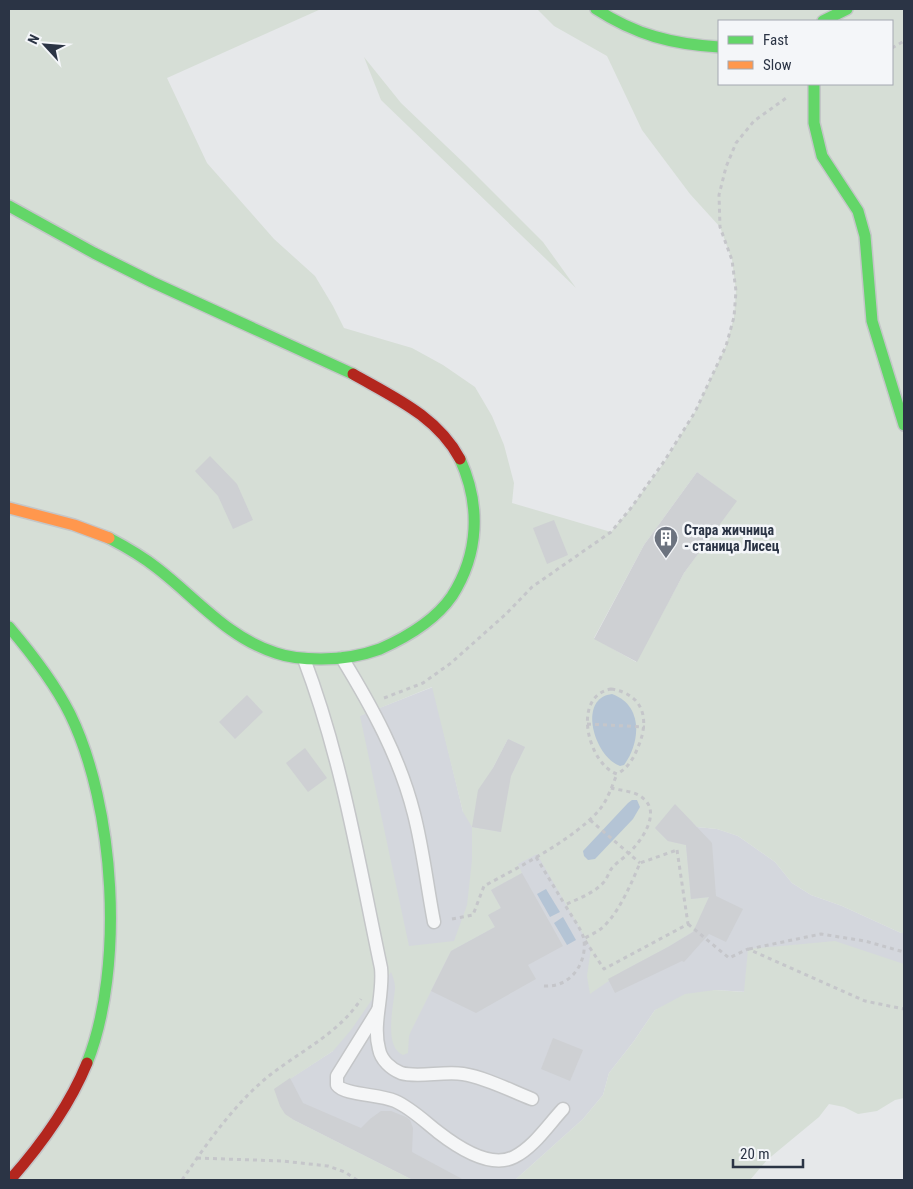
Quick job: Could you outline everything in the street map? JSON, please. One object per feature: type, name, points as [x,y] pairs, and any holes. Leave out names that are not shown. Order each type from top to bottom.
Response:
[{"type":"main road","points":[[596,9],[625,27],[649,38],[671,43],[718,48]]},
{"type":"main road","points":[[825,20],[847,9]]},
{"type":"main road","points":[[814,85],[814,122],[822,156],[854,204],[862,222],[865,236],[872,321],[904,425]]},
{"type":"main road","points":[[9,206],[71,242],[161,287],[340,366],[412,407],[433,424],[451,443],[463,463],[470,485],[476,526],[470,560],[455,594],[446,606],[418,629],[371,652],[342,658],[304,659],[270,652],[235,635],[157,568],[137,553],[116,542],[68,522],[9,508]]},
{"type":"main road","points":[[9,627],[35,657],[56,687],[84,747],[102,818],[106,852],[110,929],[103,997],[86,1062],[70,1097],[56,1120],[10,1180]]},
{"type":"lane","points":[[342,658],[370,704],[396,760],[414,813],[434,922]]},
{"type":"lane","points":[[304,659],[317,693],[339,768],[380,968],[382,984],[377,1027],[379,1050],[383,1058],[395,1070],[408,1074],[440,1072],[462,1074],[491,1083],[532,1100]]},
{"type":"lane","points":[[380,1008],[337,1076],[337,1085],[344,1091],[380,1095],[396,1101],[460,1147],[481,1156],[500,1160],[515,1156],[528,1147],[563,1109]]},
{"type":"path","points":[[893,47],[904,40]]},
{"type":"path","points":[[370,704],[423,683],[451,663],[506,614],[532,587],[611,532],[631,508],[665,460],[695,412],[726,346],[734,317],[736,291],[732,260],[720,227],[720,195],[726,166],[736,143],[754,121],[785,98],[812,85]]},
{"type":"path","points":[[434,922],[473,915],[484,886],[536,857],[590,820],[600,809],[612,788],[617,774],[628,765],[635,754],[641,740],[645,717],[640,705],[627,694],[611,689],[603,690],[595,698],[589,709],[587,724],[590,741],[599,758],[612,772],[617,774]]},
{"type":"path","points":[[587,724],[644,727]]},
{"type":"path","points":[[565,905],[595,890],[604,883],[611,868],[628,854],[645,832],[651,814],[650,806],[645,799],[638,794],[612,788]]},
{"type":"path","points":[[590,820],[640,863]]},
{"type":"path","points":[[584,938],[599,930],[612,916],[626,893],[640,863],[677,850],[688,924],[728,958],[748,949],[821,934],[865,941],[904,952]]},
{"type":"path","points":[[536,857],[604,969],[688,924]]},
{"type":"path","points":[[544,986],[553,987],[571,978],[581,961],[584,938]]},
{"type":"path","points":[[748,949],[865,1001],[904,1009]]},
{"type":"path","points":[[182,1180],[220,1126],[241,1101],[270,1076],[331,1032],[362,997]]},
{"type":"path","points":[[197,1158],[282,1161],[328,1166],[345,1172],[357,1180]]},
{"type":"shaded area","points":[[9,9],[321,9],[167,78],[207,163],[274,239],[315,276],[344,328],[412,348],[443,365],[475,387],[492,416],[504,445],[514,483],[512,503],[611,532],[665,461],[695,412],[726,346],[734,317],[736,291],[732,260],[720,227],[690,194],[642,130],[607,56],[554,26],[537,9],[904,9],[904,933],[842,906],[811,895],[792,883],[775,862],[738,836],[717,829],[697,827],[675,805],[655,828],[668,841],[686,845],[691,899],[709,897],[694,931],[623,971],[590,994],[587,976],[591,948],[537,854],[518,864],[522,873],[491,890],[501,908],[489,915],[495,927],[451,951],[411,1031],[408,1053],[403,1055],[397,1051],[391,1035],[395,988],[391,972],[351,1030],[333,1051],[275,1089],[282,1106],[294,1120],[413,1180],[9,1180]],"holes":[[[697,472],[736,501],[684,573],[636,662],[594,638],[644,545]],[[432,687],[463,812],[472,827],[472,860],[467,905],[454,941],[409,946],[360,716]],[[508,739],[525,747],[502,794],[501,832],[472,827],[493,768]]]},
{"type":"shaded area","points":[[364,57],[401,103],[543,242],[576,288],[381,100]]},
{"type":"shaded area","points":[[557,656],[697,827],[717,829],[738,836],[775,862],[792,883],[811,895],[842,906],[904,933],[904,1034],[796,995],[715,990],[655,1010],[609,1073],[603,1095],[583,1119],[515,1180],[413,1180],[294,1120],[285,1114],[274,1089],[333,1051],[341,723],[433,687],[463,812],[493,768]]},
{"type":"shaded area","points":[[835,941],[904,964],[904,1098],[895,1100],[877,1111],[858,1114],[844,1107],[829,1104],[819,1117],[767,1160],[750,1180],[515,1180],[583,1119],[603,1095],[609,1073],[655,1010],[685,994],[715,990],[744,992],[748,949]]},
{"type":"water","points":[[612,694],[622,699],[629,706],[634,715],[636,725],[634,746],[624,765],[620,766],[603,752],[593,728],[592,716],[595,706],[601,698]]},
{"type":"water","points":[[632,800],[637,800],[640,807],[633,819],[595,859],[588,860],[584,856],[583,851]]},
{"type":"water","points":[[546,889],[560,912],[550,917],[537,894]]},
{"type":"water","points":[[563,917],[576,940],[567,945],[554,923]]},
{"type":"building","points":[[210,456],[237,484],[253,520],[233,529],[218,496],[195,471]]},
{"type":"building","name":"Стара жичница - станица Лисец","points":[[697,472],[737,501],[684,573],[637,662],[594,639],[644,545]]},
{"type":"building","points":[[554,520],[568,555],[547,564],[533,528]]},
{"type":"building","points":[[247,695],[263,712],[235,739],[219,722]]},
{"type":"building","points":[[508,739],[525,747],[511,776],[501,832],[472,827],[478,790],[493,768]]},
{"type":"building","points":[[305,748],[327,778],[308,792],[286,763]]},
{"type":"building","points":[[675,804],[712,843],[716,896],[743,909],[726,942],[709,934],[684,962],[682,961],[615,993],[608,979],[693,932],[709,897],[691,899],[686,845],[668,841],[655,828]]},
{"type":"building","points":[[522,873],[563,946],[528,965],[536,979],[476,1013],[431,991],[451,951],[495,927],[488,915],[501,908],[491,890]]},
{"type":"building","points":[[553,1038],[583,1050],[570,1081],[541,1069]]},
{"type":"building","points":[[290,1078],[303,1103],[361,1128],[381,1111],[391,1111],[406,1117],[410,1120],[413,1128],[412,1152],[464,1180],[413,1180],[294,1120],[285,1114],[274,1089]]},
{"type":"traffic: fast","points":[[596,9],[625,25],[655,37],[670,41],[718,47]]},
{"type":"traffic: fast","points":[[825,20],[847,9]]},
{"type":"traffic: fast","points":[[814,85],[814,123],[822,156],[858,211],[865,236],[872,321],[904,425]]},
{"type":"traffic: fast","points":[[9,206],[94,253],[152,282],[353,374]]},
{"type":"traffic: fast","points":[[109,538],[151,564],[213,616],[243,638],[259,646],[281,655],[292,657],[321,659],[358,655],[380,649],[429,621],[445,605],[461,580],[472,546],[474,511],[467,476],[460,459]]},
{"type":"traffic: fast","points":[[9,627],[42,669],[70,714],[85,751],[97,794],[105,840],[110,887],[110,935],[107,981],[99,1024],[87,1063]]},
{"type":"traffic: slow","points":[[9,508],[74,525],[109,538]]},
{"type":"traffic: jam","points":[[353,374],[427,419],[450,444],[460,459]]},
{"type":"traffic: jam","points":[[10,1180],[33,1153],[63,1110],[87,1063]]},
{"type":"place","name":"Стара жичница - станица Лисец","points":[[666,559]]}]
